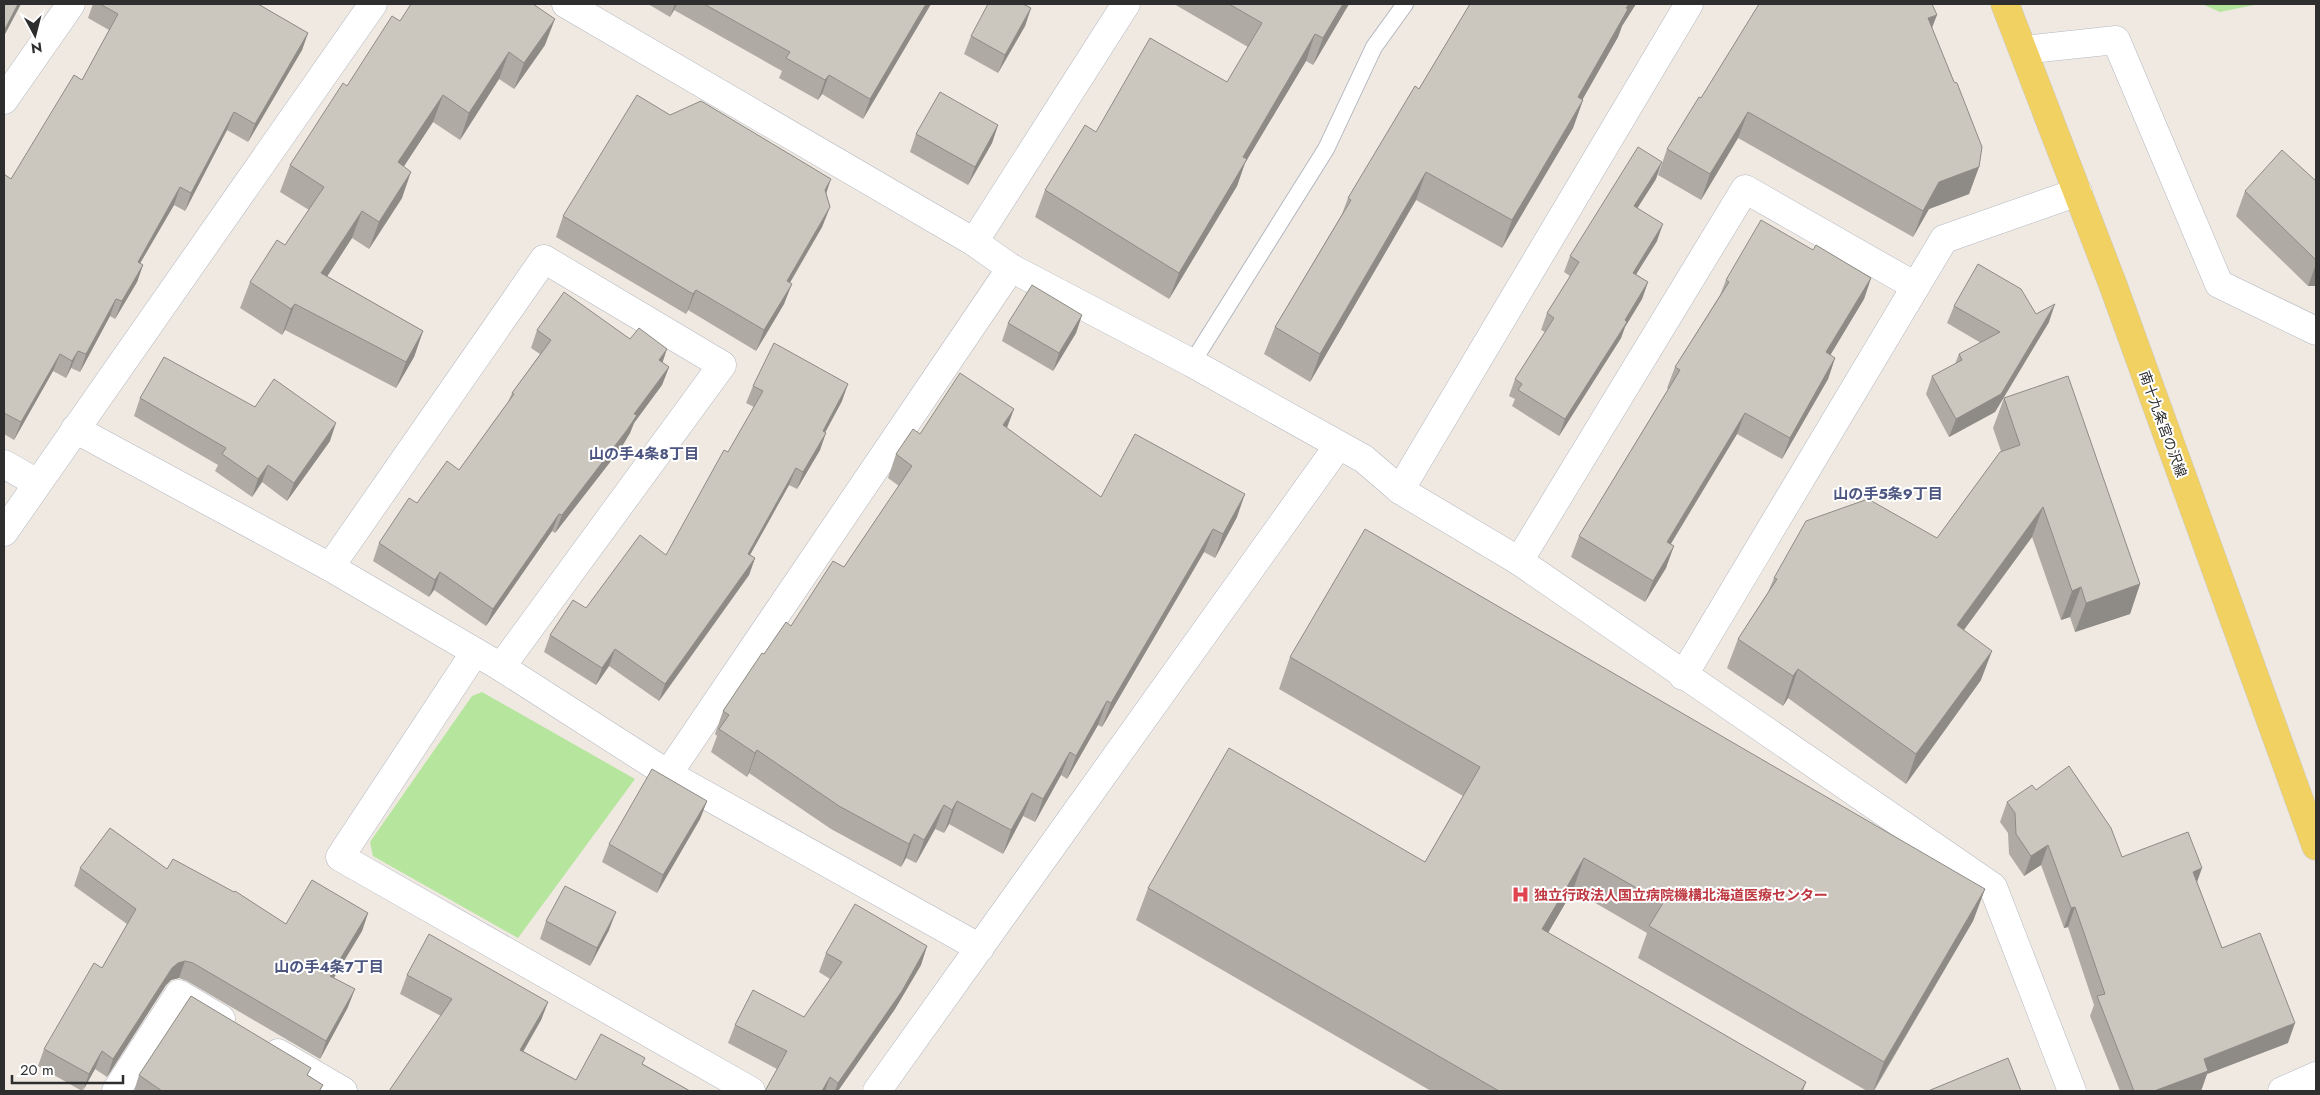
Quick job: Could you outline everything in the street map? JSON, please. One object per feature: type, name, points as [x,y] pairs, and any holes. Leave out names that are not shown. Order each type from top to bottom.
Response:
[{"type":"main road","name":"南十九条宮の沢線","points":[[2005,4],[2078,192],[2314,835]]},
{"type":"street","points":[[4,100],[70,4]]},
{"type":"street","points":[[4,532],[373,4]]},
{"type":"street","points":[[566,4],[974,242],[1011,268],[1192,363],[1364,459],[1400,490],[1519,562],[1992,887],[2072,1091]]},
{"type":"street","points":[[974,242],[1126,4]]},
{"type":"street","points":[[1400,490],[1689,4]]},
{"type":"street","points":[[2023,50],[2116,40],[2219,284],[2316,331]]},
{"type":"street","points":[[1519,562],[1745,189],[1915,286]]},
{"type":"street","points":[[1683,676],[1944,239],[2078,192]]},
{"type":"street","points":[[330,567],[544,260],[722,365],[501,667]]},
{"type":"street","points":[[668,774],[1011,268]]},
{"type":"street","points":[[75,429],[330,567],[501,667],[668,774],[980,948]]},
{"type":"street","points":[[877,1091],[1338,446]]},
{"type":"street","points":[[4,464],[37,483]]},
{"type":"street","points":[[475,652],[340,857],[751,1091]]},
{"type":"street","points":[[116,1091],[179,994],[343,1091]]},
{"type":"street","points":[[2282,1091],[2316,1076]]},
{"type":"lane","points":[[1192,363],[1326,149],[1374,47],[1406,4]]},
{"type":"green space","points":[[2202,4],[2259,4],[2220,12]]},
{"type":"green space","points":[[482,692],[635,779],[518,938],[373,856],[370,842],[472,696]]},
{"type":"building","points":[[4,4],[18,4],[4,31]]},
{"type":"building","points":[[100,4],[258,4],[308,33],[255,124],[234,112],[191,193],[180,187],[138,262],[143,265],[122,301],[116,299],[86,354],[78,351],[72,361],[60,354],[21,422],[4,413],[4,174],[11,179],[74,75],[82,80],[118,14]]},
{"type":"building","points":[[411,4],[533,4],[555,19],[524,63],[509,52],[469,113],[443,95],[398,162],[411,172],[379,222],[362,211],[321,273],[423,331],[406,362],[295,304],[291,309],[250,282],[277,240],[285,245],[324,187],[290,165],[343,83],[347,86],[392,16],[400,21]]},
{"type":"building","points":[[704,4],[926,4],[870,99],[829,75],[825,80],[786,58],[790,52]]},
{"type":"building","points":[[988,4],[1023,4],[1031,8],[1005,55],[971,36]]},
{"type":"building","points":[[1229,4],[1343,4],[1323,38],[1315,34],[1243,157],[1247,159],[1179,273],[1045,190],[1085,125],[1096,132],[1150,38],[1227,82],[1262,23]]},
{"type":"building","points":[[1470,4],[1629,4],[1626,8],[1628,9],[1578,97],[1583,100],[1512,220],[1426,172],[1320,354],[1275,327],[1351,200],[1348,198],[1415,86],[1419,89]]},
{"type":"building","points":[[1759,4],[1932,4],[1937,15],[1928,18],[1954,82],[1957,83],[1982,147],[1979,167],[1939,182],[1923,211],[1748,112],[1710,174],[1667,149]]},
{"type":"building","points":[[940,92],[998,125],[975,167],[916,134]]},
{"type":"building","points":[[637,95],[670,115],[701,101],[831,179],[825,190],[830,207],[787,281],[792,284],[764,330],[696,290],[693,294],[563,216]]},
{"type":"building","points":[[1638,147],[1662,162],[1634,206],[1663,224],[1633,273],[1648,282],[1625,320],[1627,322],[1565,419],[1518,390],[1522,384],[1515,379],[1554,318],[1547,313],[1579,262],[1570,256]]},
{"type":"building","points":[[2282,150],[2316,181],[2316,260],[2245,191]]},
{"type":"building","points":[[1761,220],[1813,250],[1816,245],[1871,278],[1826,352],[1835,358],[1790,438],[1745,413],[1667,542],[1674,546],[1653,581],[1579,536],[1680,370],[1675,367],[1729,282],[1726,280]]},
{"type":"building","points":[[1978,264],[2021,289],[2036,314],[2055,304],[2001,394],[1956,419],[1932,376],[1962,360],[1959,354],[2000,332],[1954,306]]},
{"type":"building","points":[[1032,285],[1082,315],[1059,353],[1008,323]]},
{"type":"building","points":[[564,292],[630,339],[639,328],[667,349],[659,360],[669,367],[634,414],[637,415],[627,430],[562,515],[559,514],[493,609],[440,572],[435,580],[379,543],[409,498],[417,503],[447,461],[459,470],[551,340],[537,330]]},
{"type":"building","points":[[774,343],[848,384],[823,431],[826,433],[803,472],[796,468],[748,554],[755,558],[665,684],[615,649],[602,668],[550,635],[573,600],[586,608],[640,535],[666,555],[724,450],[728,452],[763,391],[753,386]]},
{"type":"building","points":[[164,357],[255,407],[274,379],[336,423],[294,483],[268,465],[258,479],[222,454],[226,448],[140,398]]},
{"type":"building","points":[[960,373],[1014,409],[1003,425],[1101,497],[1135,434],[1245,494],[1223,534],[1213,529],[1111,703],[1107,701],[1076,756],[1070,752],[1043,799],[1032,793],[1011,830],[957,801],[952,810],[944,805],[924,840],[914,834],[909,844],[839,806],[757,750],[755,753],[719,729],[729,715],[723,711],[762,653],[764,654],[786,622],[791,626],[833,561],[844,567],[912,466],[896,454],[913,429],[920,434]]},
{"type":"building","points":[[2068,376],[2140,584],[2086,603],[2081,587],[2072,591],[2043,507],[1957,625],[1992,651],[1916,754],[1798,669],[1793,676],[1738,639],[1777,579],[1774,578],[1806,521],[1868,499],[1937,538],[2000,452],[2020,445],[2004,398]]},
{"type":"building","points":[[1365,529],[1985,889],[1884,1062],[1649,926],[1663,903],[1584,858],[1542,929],[1806,1082],[1801,1091],[1499,1091],[1148,888],[1229,748],[1425,862],[1480,767],[1290,657]]},
{"type":"building","points":[[2069,766],[2111,828],[2122,857],[2188,832],[2202,868],[2193,872],[2222,948],[2260,933],[2295,1023],[2204,1059],[2208,1071],[2154,1091],[2134,1091],[2097,996],[2105,994],[2075,907],[2071,908],[2048,845],[2031,856],[2016,834],[2015,813],[2007,802],[2032,785],[2036,790]]},
{"type":"building","points":[[652,769],[707,801],[663,875],[609,844]]},
{"type":"building","points":[[110,828],[167,869],[173,859],[235,891],[286,924],[312,880],[368,913],[330,976],[355,989],[326,1041],[193,963],[185,961],[178,963],[172,968],[113,1059],[102,1051],[89,1074],[44,1049],[94,963],[102,968],[136,909],[80,868]]},
{"type":"building","points":[[565,886],[616,912],[597,948],[546,921]]},
{"type":"building","points":[[855,904],[927,946],[902,991],[838,1083],[830,1077],[822,1091],[765,1091],[787,1051],[735,1025],[753,990],[804,1017],[842,962],[826,953]]},
{"type":"building","points":[[429,934],[548,1002],[520,1050],[576,1080],[601,1034],[645,1058],[642,1064],[690,1091],[389,1091],[452,999],[407,975]]},
{"type":"building","points":[[191,996],[311,1068],[307,1075],[323,1085],[319,1091],[162,1091],[139,1075]]},
{"type":"building","points":[[2008,1058],[2021,1091],[1928,1091]]},
{"type":"place","name":"独立行政法人国立病院機構北海道医療センター","points":[[1520,895]]},
{"type":"district","name":"山の手4条8丁目","points":[[644,454]]},
{"type":"district","name":"山の手5条9丁目","points":[[1888,494]]},
{"type":"district","name":"山の手4条7丁目","points":[[329,967]]}]
